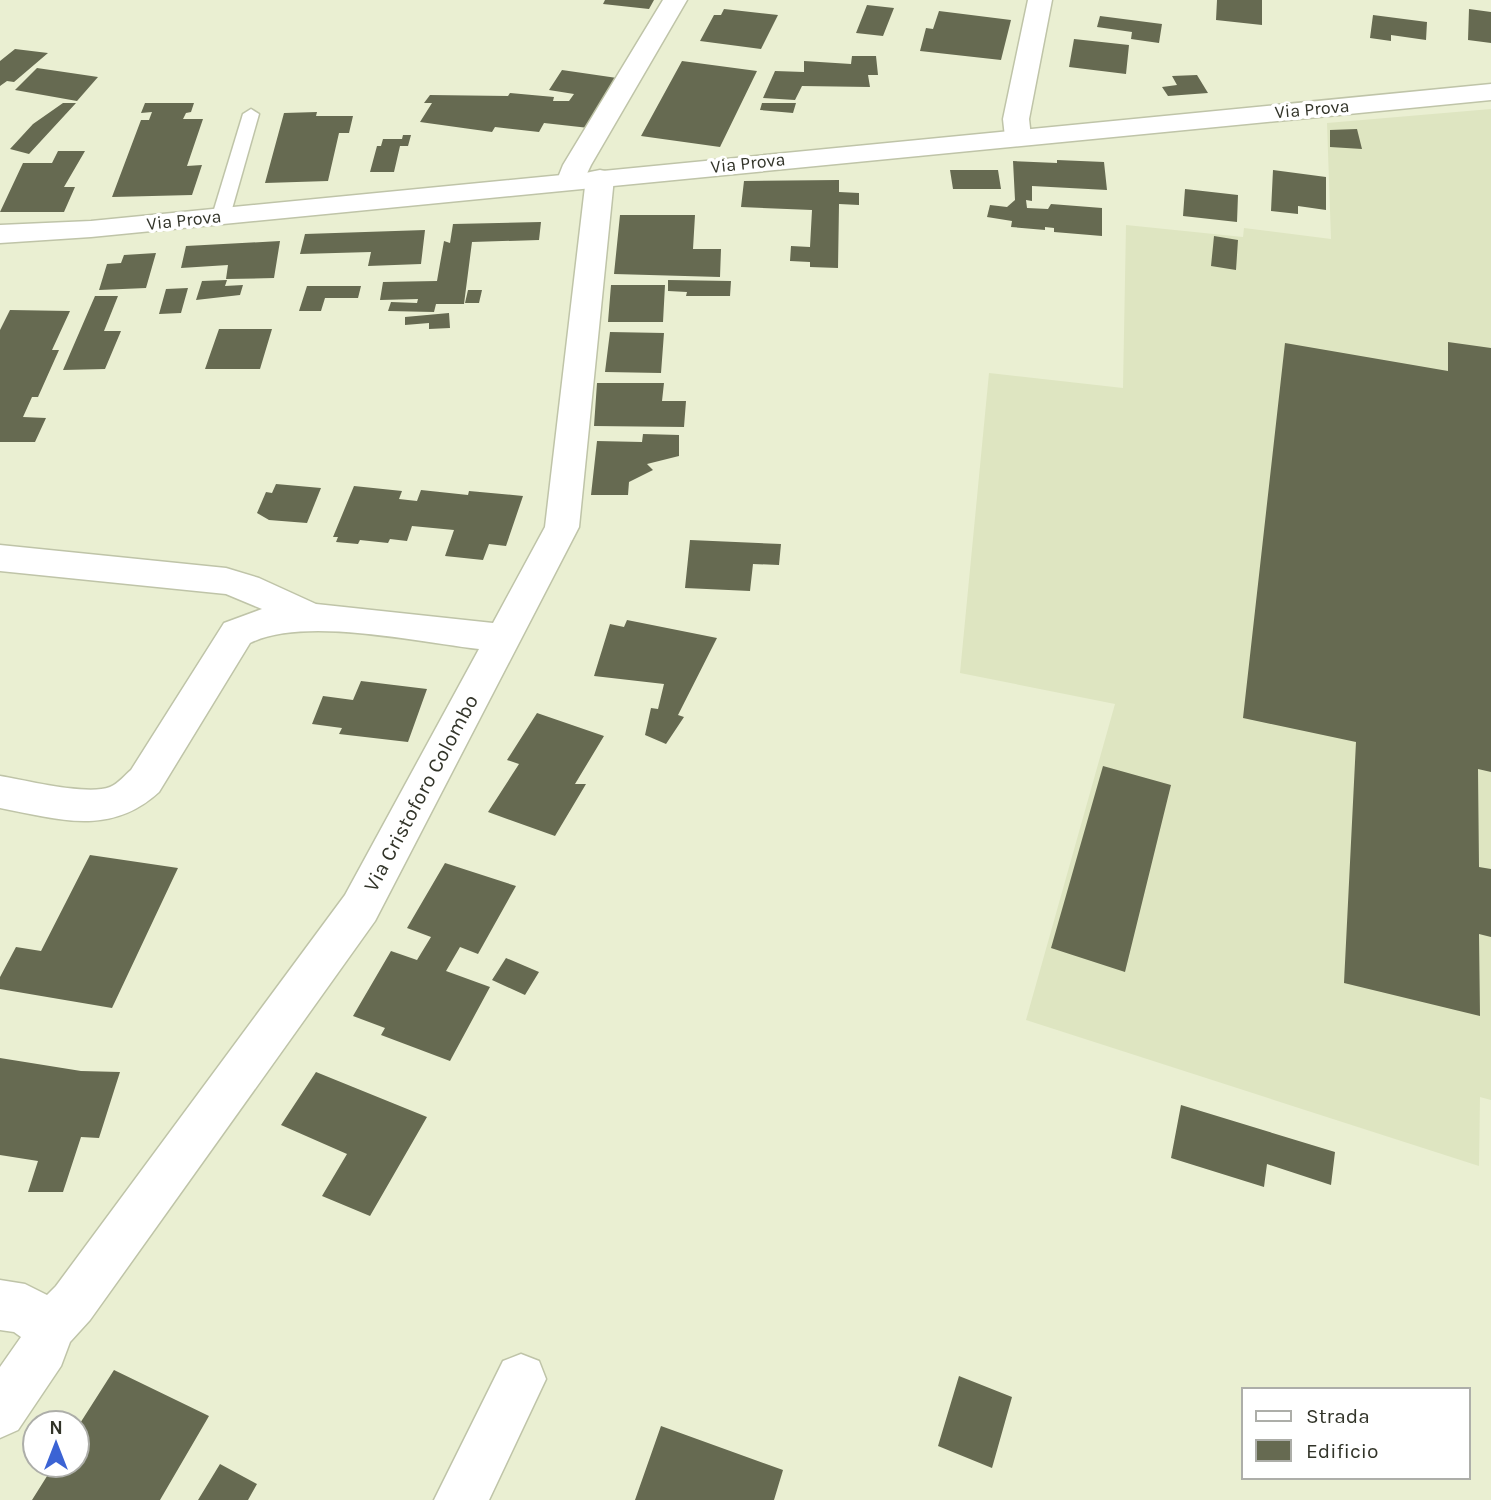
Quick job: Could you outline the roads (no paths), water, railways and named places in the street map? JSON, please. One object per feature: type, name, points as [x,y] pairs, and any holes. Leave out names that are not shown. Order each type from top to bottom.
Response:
[{"type":"street","points":[[585,179],[577,165],[675,0]]},
{"type":"street","points":[[1018,138],[1016,119],[1040,0]]},
{"type":"street","name":"Via Prova","points":[[2,234],[221,216],[1491,92]]},
{"type":"street","name":"Via Cristoforo Colombo","points":[[0,1412],[43,1348],[49,1328],[73,1303],[360,908],[562,527],[585,179]]},
{"type":"street","points":[[0,558],[226,581],[247,587],[311,617]]},
{"type":"street","points":[[0,792],[97,806],[119,801],[133,792],[145,781],[237,633],[248,604],[247,587]]},
{"type":"street","points":[[237,633],[249,626],[275,619],[311,617],[503,638]]},
{"type":"street","points":[[0,1305],[25,1309],[49,1328]]},
{"type":"street","points":[[461,1500],[521,1379]]},
{"type":"lane","points":[[221,216],[251,114]]}]
